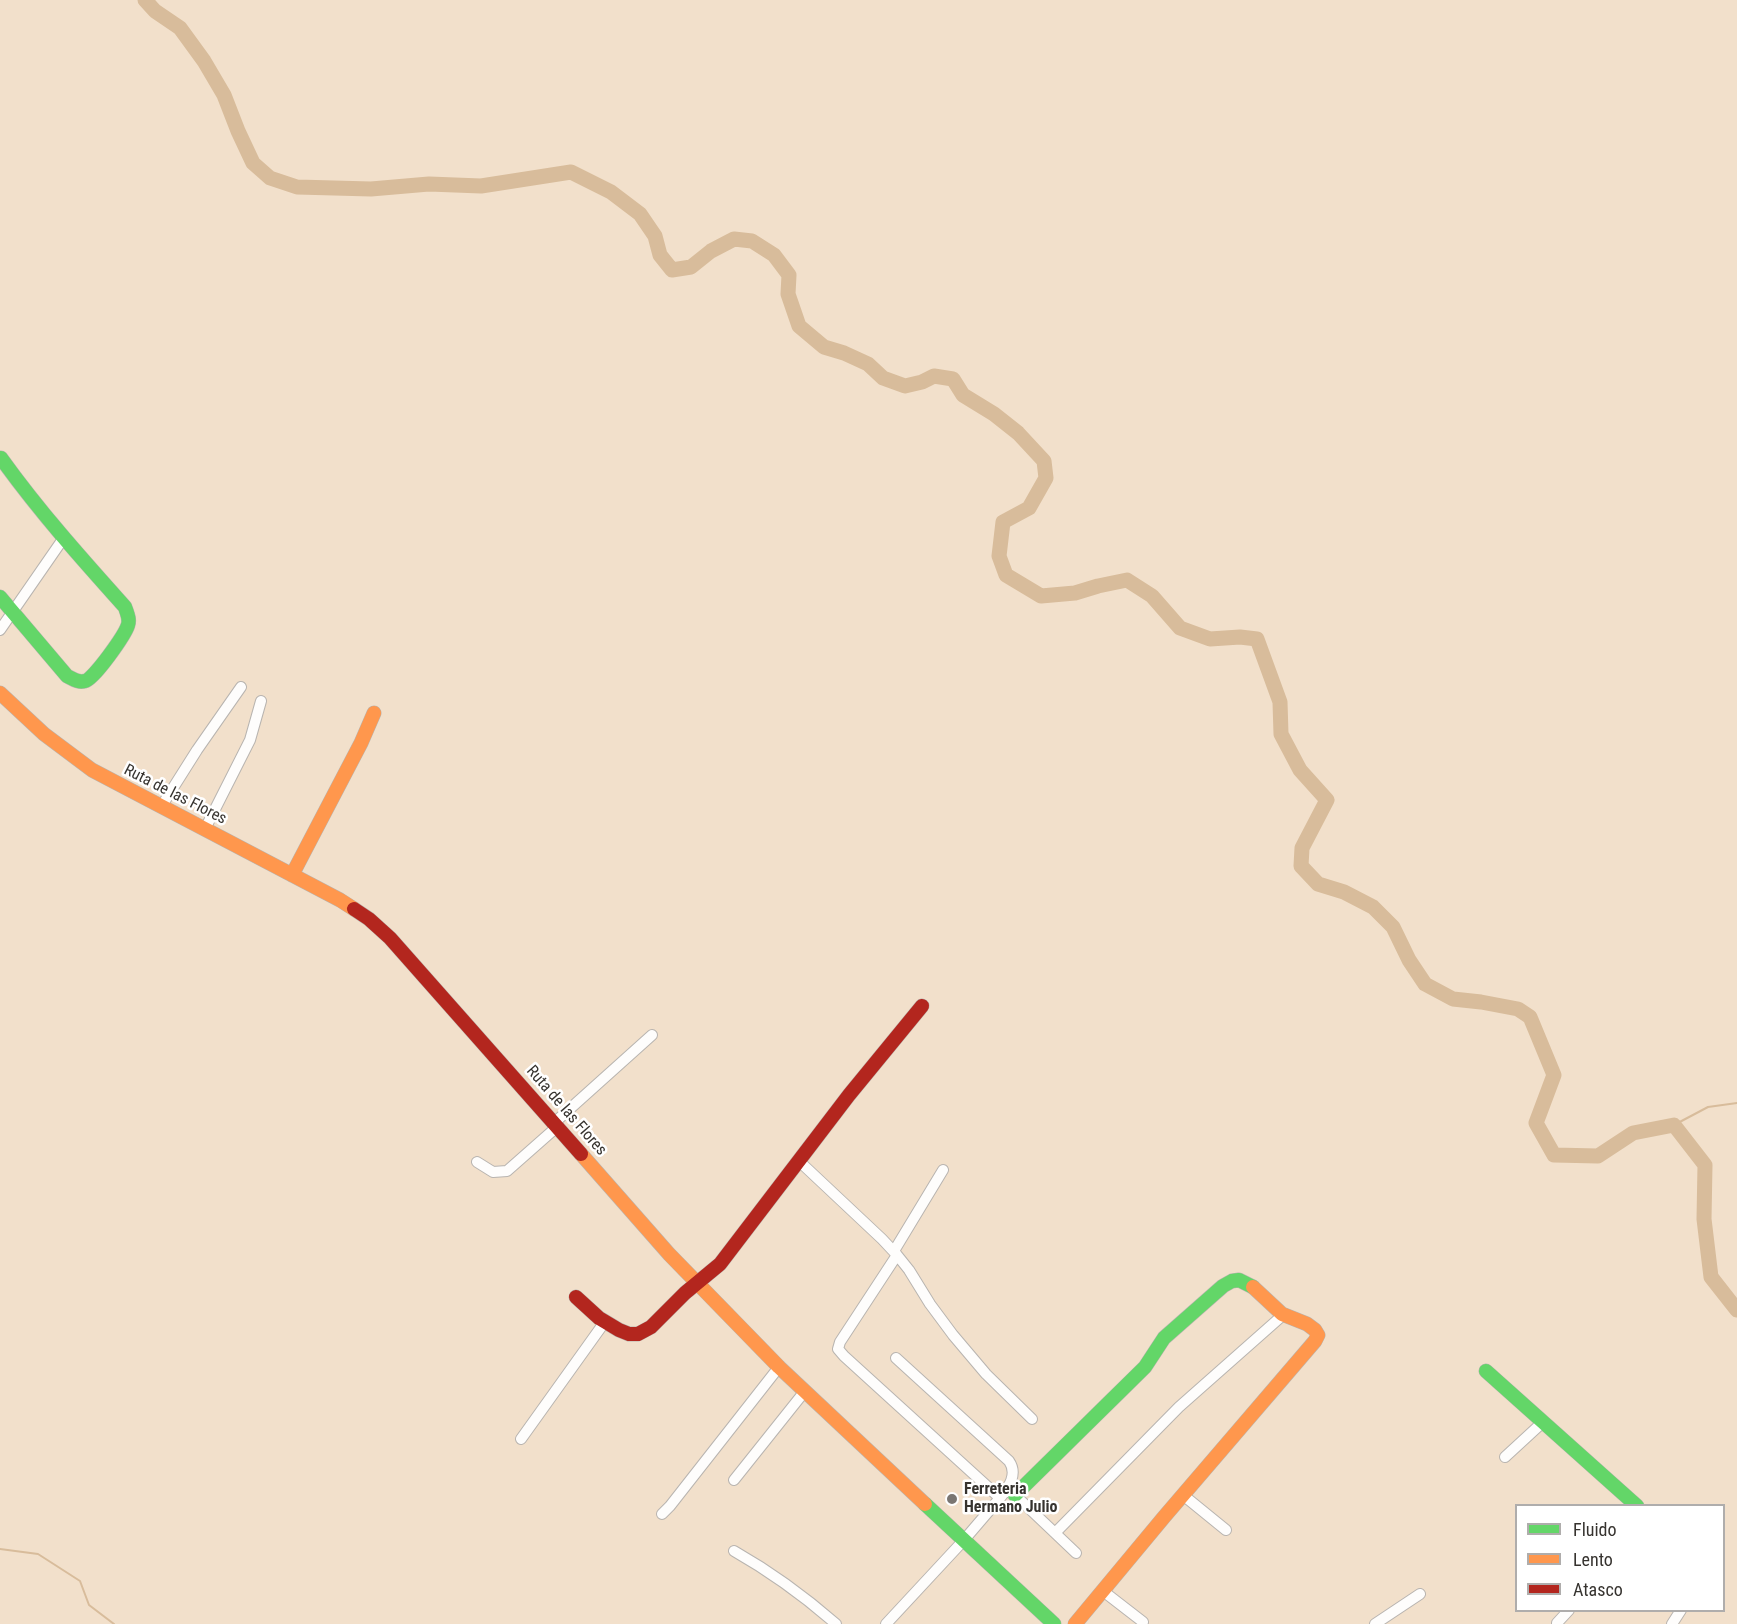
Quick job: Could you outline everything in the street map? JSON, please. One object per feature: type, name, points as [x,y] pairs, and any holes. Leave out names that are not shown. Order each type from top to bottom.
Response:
[{"type":"street","points":[[0,457],[63,539],[125,607],[129,616],[129,626],[90,679],[82,683],[67,676],[0,597]]},
{"type":"street","points":[[0,630],[63,539]]},
{"type":"street","points":[[161,807],[196,750],[241,687]]},
{"type":"street","name":"Ruta de las Flores","points":[[0,693],[40,732],[68,755],[120,786],[340,900],[369,919],[390,938],[641,1223],[697,1283],[779,1367],[1054,1624]]},
{"type":"street","points":[[205,829],[250,740],[261,701]]},
{"type":"street","points":[[292,874],[315,833],[374,713]]},
{"type":"street","points":[[576,1297],[604,1323],[629,1334],[639,1335],[648,1330],[683,1295],[720,1264],[849,1095],[922,1006]]},
{"type":"street","points":[[477,1162],[493,1172],[507,1171],[652,1035]]},
{"type":"street","points":[[799,1161],[895,1253],[953,1335],[986,1374],[1032,1419]]},
{"type":"street","points":[[943,1170],[840,1342],[838,1349],[1076,1553]]},
{"type":"street","points":[[886,1624],[1007,1494],[1145,1368],[1164,1338],[1223,1286],[1233,1280],[1241,1280],[1283,1315],[1310,1325],[1316,1329],[1318,1335],[1075,1624]]},
{"type":"street","points":[[1055,1533],[1179,1407],[1283,1315]]},
{"type":"street","points":[[521,1439],[604,1323]]},
{"type":"street","points":[[896,1358],[1009,1461],[1014,1472],[1007,1494]]},
{"type":"street","points":[[662,1514],[779,1367]]},
{"type":"street","points":[[1486,1371],[1635,1504]]},
{"type":"street","points":[[734,1480],[805,1391]]},
{"type":"street","points":[[1505,1457],[1543,1422]]},
{"type":"street","points":[[1183,1495],[1226,1530]]},
{"type":"street","points":[[734,1551],[762,1567],[815,1605],[836,1624]]},
{"type":"street","points":[[1104,1591],[1143,1622]]},
{"type":"street","points":[[1375,1624],[1420,1594]]},
{"type":"street","points":[[1557,1623],[1568,1612]]},
{"type":"shaded area","points":[[0,0],[1737,0],[1737,1624],[0,1624]]},
{"type":"waterway","points":[[145,0],[155,11],[180,28],[204,61],[224,95],[253,163],[270,178],[297,187],[371,189],[429,184],[481,186],[571,172],[611,192],[640,214],[655,236],[660,255],[672,270],[691,267],[711,251],[734,239],[752,241],[774,255],[789,275],[788,294],[799,326],[824,347],[868,364],[883,378],[905,386],[934,376],[953,379],[963,395],[994,414],[1018,433],[1044,461],[1046,478],[1029,508],[1003,522],[999,556],[1006,575],[1041,596],[1075,593],[1127,580],[1152,596],[1180,628],[1210,639],[1240,637],[1257,639],[1280,702],[1281,734],[1300,770],[1327,800],[1302,848],[1301,866],[1318,884],[1344,892],[1373,907],[1393,927],[1409,960],[1425,984],[1453,999],[1518,1009],[1530,1017],[1554,1075],[1536,1123],[1554,1155],[1598,1156],[1633,1133],[1674,1125],[1705,1165],[1704,1219],[1711,1277],[1737,1310]]},
{"type":"waterway","points":[[1674,1125],[1708,1107],[1737,1103]]},
{"type":"waterway","points":[[0,1549],[38,1554],[80,1581],[89,1605],[114,1624]]},
{"type":"traffic: fast","points":[[0,459],[125,607],[129,623],[115,647],[95,673],[85,681],[78,681],[67,676],[0,597]]},
{"type":"traffic: fast","points":[[1015,1495],[1145,1367],[1164,1338],[1223,1286],[1239,1280],[1253,1287]]},
{"type":"traffic: fast","points":[[1486,1371],[1635,1504]]},
{"type":"traffic: fast","points":[[925,1504],[1054,1624]]},
{"type":"traffic: slow","points":[[0,693],[44,734],[92,770],[354,909]]},
{"type":"traffic: slow","points":[[292,875],[361,743],[374,713]]},
{"type":"traffic: slow","points":[[581,1154],[669,1254],[779,1367],[925,1504]]},
{"type":"traffic: slow","points":[[1075,1624],[1315,1341],[1318,1335],[1315,1330],[1307,1324],[1282,1314],[1253,1287]]},
{"type":"traffic: jam","points":[[354,909],[390,938],[581,1154]]},
{"type":"traffic: jam","points":[[576,1297],[599,1318],[619,1330],[629,1334],[638,1334],[651,1327],[685,1293],[720,1264],[849,1095],[922,1006]]},
{"type":"place","name":"Ferreteria Hermano Julio","points":[[952,1499]]}]
